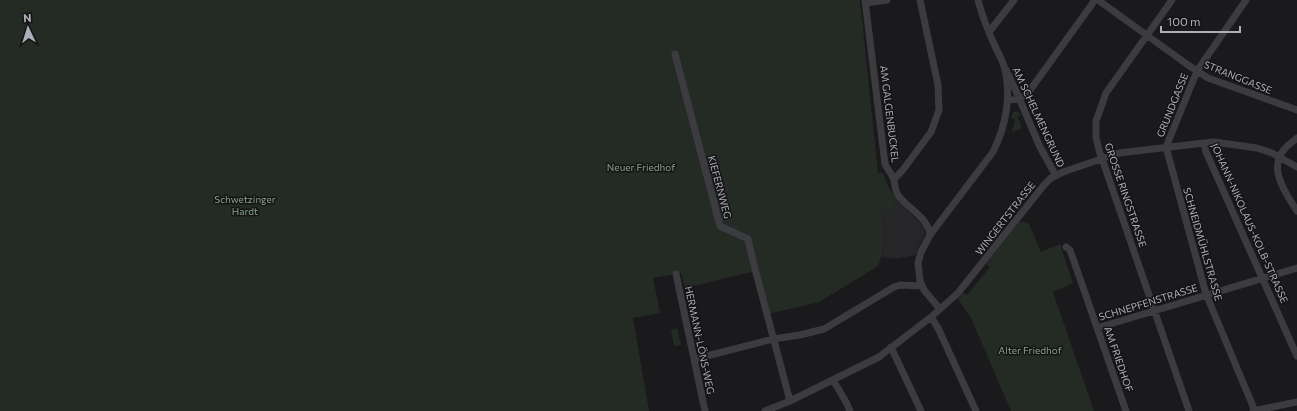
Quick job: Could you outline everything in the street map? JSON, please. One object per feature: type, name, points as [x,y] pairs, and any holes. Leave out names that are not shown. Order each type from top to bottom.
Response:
[{"type":"street","points":[[865,1],[888,0]]},
{"type":"street","points":[[894,179],[932,132],[939,110],[938,85],[920,0]]},
{"type":"street","name":"AM SCHELMENGRUND","points":[[978,0],[989,32],[1004,66],[1040,147],[1056,176]]},
{"type":"street","points":[[989,32],[1014,0]]},
{"type":"street","points":[[1007,104],[1021,102],[1096,0]]},
{"type":"street","name":"STRANGGASSE","points":[[1096,0],[1208,78],[1297,110]]},
{"type":"street","name":"GROSSE RINGSTRASSE","points":[[1172,0],[1106,93],[1098,112],[1096,137],[1102,159],[1189,411]]},
{"type":"street","name":"GRUNDGASSE","points":[[1166,147],[1197,71],[1246,0]]},
{"type":"street","name":"AM GALGENBUCKEL","points":[[865,1],[885,164],[894,179],[896,193],[902,201],[921,218],[928,227],[930,235]]},
{"type":"street","name":"KIEFERNWEG","points":[[676,54],[720,226],[748,240],[790,401]]},
{"type":"street","points":[[940,309],[922,286],[918,269],[919,257],[922,247],[930,235],[993,152],[1000,139],[1007,104],[1004,66]]},
{"type":"street","points":[[1297,138],[1279,156],[1278,168],[1282,186],[1297,210]]},
{"type":"street","name":"WINGERTSTRASSE","points":[[765,411],[790,401],[879,357],[931,317],[958,293],[1041,189],[1048,181],[1056,176],[1119,152],[1214,142],[1245,146],[1272,153],[1297,167]]},
{"type":"street","name":"JOHANN-NIKOLAUS-KOLB-STRASSE","points":[[1204,143],[1213,167],[1297,356]]},
{"type":"street","name":"SCHNEIDMÜHLSTRASSE","points":[[1166,147],[1206,294],[1254,411]]},
{"type":"street","name":"AM GALGENBUCKEL","points":[[921,218],[932,223],[941,222]]},
{"type":"street","name":"AM FRIEDHOF","points":[[1066,247],[1070,250],[1126,411]]},
{"type":"street","name":"SCHNEPFENSTRASSE","points":[[1097,328],[1206,294],[1297,268]]},
{"type":"street","name":"HERMANN-LÖNS-WEG","points":[[676,274],[705,411]]},
{"type":"street","points":[[695,359],[773,339],[806,334],[824,329],[894,287],[900,285],[922,286]]},
{"type":"street","points":[[931,317],[938,328],[976,411]]},
{"type":"street","points":[[891,347],[921,411]]},
{"type":"street","points":[[833,380],[850,411]]},
{"type":"street","points":[[1254,411],[1297,402]]},
{"type":"shaded area","points":[[896,198],[924,227],[925,234],[916,255],[895,259],[882,257],[884,231],[881,211],[899,208],[894,201]]},
{"type":"green space","name":"Schwetzinger Hardt","points":[[0,0],[860,0],[878,173],[883,173],[889,188],[896,198],[894,202],[900,208],[881,211],[883,246],[881,259],[878,266],[819,302],[768,314],[756,271],[685,288],[681,273],[653,278],[660,313],[633,318],[649,411],[0,411]]},
{"type":"green space","points":[[1017,111],[1021,115],[1017,116],[1022,127],[1020,128],[1021,129],[1012,132],[1015,119],[1011,118],[1013,112]]},
{"type":"green space","name":"Alter Friedhof","points":[[1019,222],[1029,224],[1041,252],[1060,244],[1073,283],[1053,292],[1094,411],[1011,411],[971,318],[958,299],[963,293],[967,295],[990,267],[986,264]]},
{"type":"green space","points":[[677,328],[681,345],[674,346],[671,330]]},
{"type":"park label","name":"Neuer Friedhof","points":[[641,167]]}]
